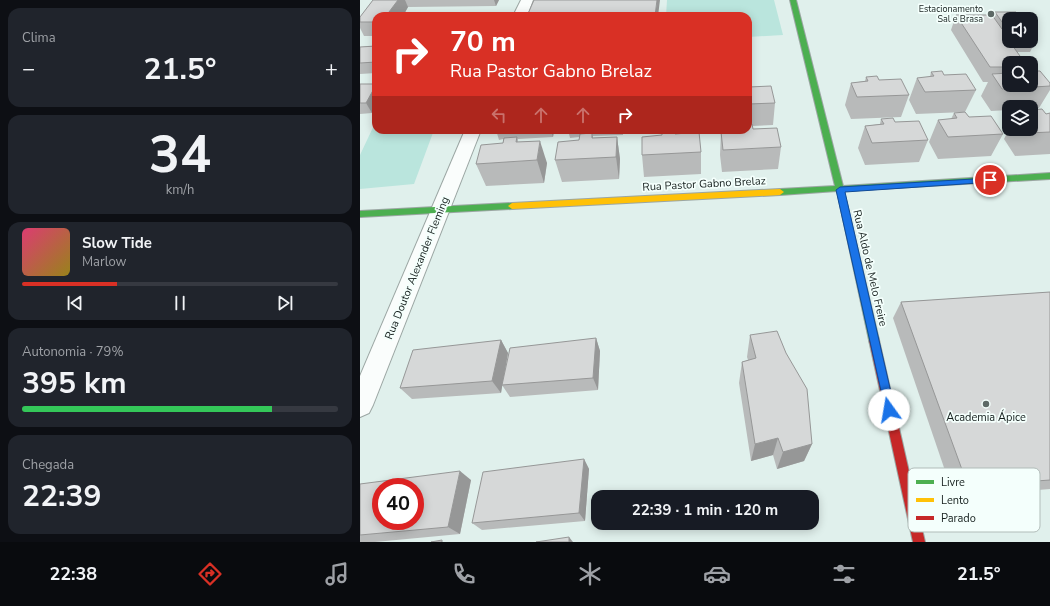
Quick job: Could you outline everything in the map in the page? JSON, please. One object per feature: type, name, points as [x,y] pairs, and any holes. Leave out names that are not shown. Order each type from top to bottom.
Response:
[{"type":"street","points":[[522,12],[527,0]]},
{"type":"street","name":"Rua Aldo de Melo Freire","points":[[793,0],[840,190],[908,493]]},
{"type":"street","name":"Rua Doutor Alexander Fleming","points":[[360,405],[471,134]]},
{"type":"street","name":"Rua Pastor Gabno Brelaz","points":[[360,214],[840,190],[1050,176]]},
{"type":"street","name":"Rua Aldo de Melo Freire","points":[[917,532],[919,542]]},
{"type":"green space","points":[[667,0],[774,0],[783,35],[752,37],[752,12],[666,12]]},
{"type":"green space","points":[[372,130],[372,134],[433,134],[414,184],[360,189],[360,155]]},
{"type":"building","points":[[373,0],[398,0],[389,12],[372,12],[372,22],[360,22],[360,17]]},
{"type":"building","points":[[534,0],[657,0],[656,12],[529,12]]},
{"type":"building","points":[[995,12],[1002,12],[1002,22]]},
{"type":"building","points":[[956,15],[992,15],[1002,29],[1002,48],[1014,48],[1020,56],[1002,56],[1002,67],[990,67]]},
{"type":"building","points":[[372,46],[372,62],[360,63],[360,47]]},
{"type":"building","points":[[942,71],[944,75],[966,74],[976,90],[925,92],[917,78],[934,76],[931,72]]},
{"type":"building","points":[[1038,71],[1040,71],[1050,83],[1050,86],[1038,87]]},
{"type":"building","points":[[1002,73],[1002,89],[992,74]]},
{"type":"building","points":[[877,76],[879,80],[901,79],[909,95],[857,97],[851,83],[868,81],[866,77]]},
{"type":"building","points":[[360,84],[372,84],[372,92],[366,103],[360,103]]},
{"type":"building","points":[[771,86],[775,103],[752,104],[752,87]]},
{"type":"building","points":[[1038,109],[1042,109],[1046,114],[1050,113],[1050,132],[1038,133]]},
{"type":"building","points":[[965,112],[969,117],[991,116],[1002,134],[948,137],[938,120],[957,118],[954,113]]},
{"type":"building","points":[[893,118],[895,122],[919,121],[928,140],[872,143],[865,126],[884,124],[881,119]]},
{"type":"building","points":[[752,124],[753,129],[777,128],[781,147],[723,150],[721,134],[752,134]]},
{"type":"building","points":[[580,134],[592,134],[592,138],[617,137],[616,157],[555,160],[558,142],[579,140]]},
{"type":"building","points":[[699,134],[701,152],[642,155],[642,137]]},
{"type":"building","points":[[517,137],[516,142],[540,141],[537,160],[476,164],[481,145],[503,143],[504,138]]},
{"type":"building","name":"Academia Ápice","points":[[1050,292],[1050,480],[1040,481],[1040,468],[961,468],[901,302]]},
{"type":"building","points":[[777,331],[786,353],[807,389],[812,444],[783,452],[778,438],[755,444],[742,362],[756,358],[750,335]]},
{"type":"building","points":[[596,338],[593,378],[502,385],[510,348]]},
{"type":"building","points":[[501,340],[492,381],[400,388],[413,350]]},
{"type":"building","points":[[584,459],[579,513],[472,523],[483,472]]},
{"type":"building","points":[[460,471],[448,527],[424,529],[424,478],[406,478]]},
{"type":"building","points":[[372,482],[372,530],[415,530],[360,535],[360,484]]},
{"type":"building","points":[[569,537],[569,542],[536,542]]},
{"type":"building","points":[[442,540],[442,542],[431,542]]},
{"type":"traffic: fast","points":[[793,0],[840,189],[874,340]]},
{"type":"traffic: fast","points":[[780,192],[1050,176]]},
{"type":"traffic: fast","points":[[360,214],[512,206]]},
{"type":"traffic: slow","points":[[512,206],[780,192]]},
{"type":"traffic: jam","points":[[874,340],[908,493]]},
{"type":"traffic: jam","points":[[917,532],[919,542]]},
{"type":"place","name":"Estacionamento Sal e Brasa","points":[[991,14]]},
{"type":"place","name":"Academia Ápice","points":[[986,404]]},
{"type":"route","points":[[889,410],[840,190],[990,180]]}]
